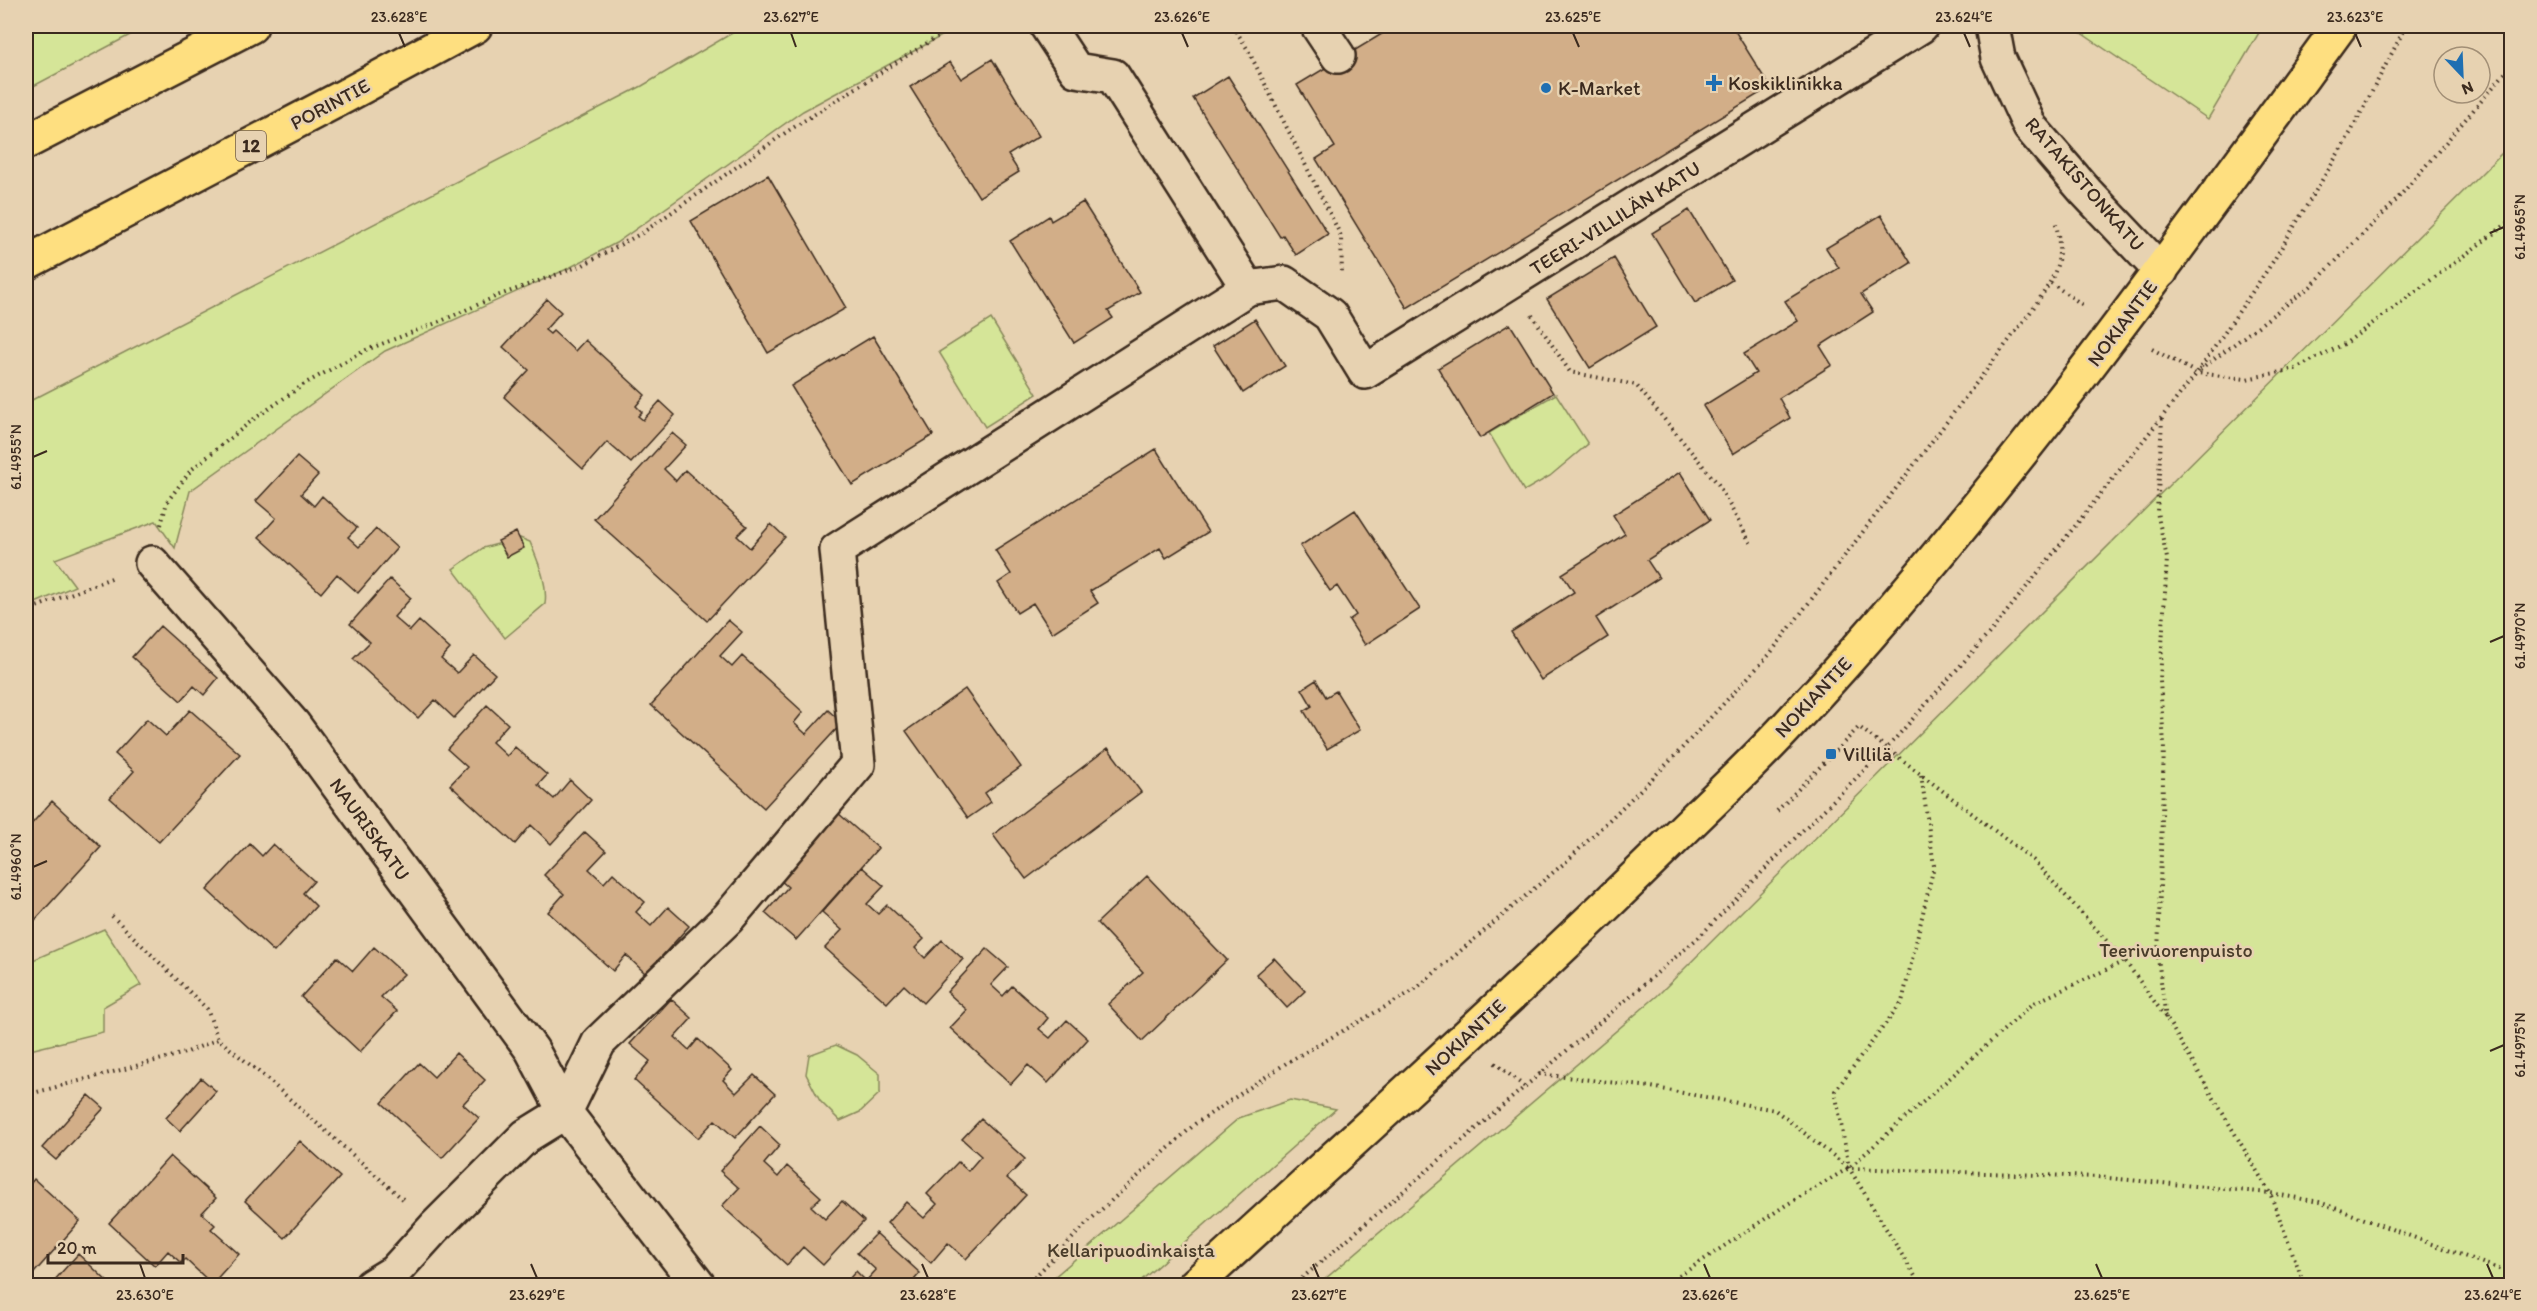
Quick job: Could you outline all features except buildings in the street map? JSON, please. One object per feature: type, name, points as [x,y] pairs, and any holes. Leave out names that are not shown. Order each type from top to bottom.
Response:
[{"type":"main road","points":[[26,142],[251,26]]},
{"type":"main road","name":"PORINTIE","points":[[26,263],[475,26]]},
{"type":"main road","name":"NOKIANTIE","points":[[1194,1286],[1605,907],[1791,723],[1915,583],[2053,414],[2340,26]]},
{"type":"street","points":[[1047,26],[1076,70],[1113,76],[1248,288]]},
{"type":"street","points":[[1318,26],[1338,56]]},
{"type":"street","name":"TEERI-VILLILÄN KATU","points":[[1330,315],[1365,372],[1921,26]]},
{"type":"street","name":"RATAKISTONKATU","points":[[1992,26],[1998,58],[2030,127],[2086,192],[2161,271]]},
{"type":"street","points":[[371,1286],[394,1272],[435,1227],[526,1136],[565,1112],[598,1042],[728,918],[858,764],[837,550],[1248,288],[1284,283],[1330,315]]},
{"type":"street","name":"NAURISKATU","points":[[152,563],[293,724],[532,1050],[565,1112],[699,1286]]},
{"type":"path","points":[[26,611],[152,563],[167,502],[191,470],[254,419],[306,383],[366,351],[497,296],[583,265],[642,233],[788,131],[954,26]]},
{"type":"path","points":[[1233,26],[1248,50],[1341,236],[1343,268],[1330,315]]},
{"type":"path","points":[[1293,1286],[1699,937],[1886,749],[1993,629],[2197,373],[2274,260],[2351,132],[2406,26]]},
{"type":"path","points":[[2197,373],[2311,286],[2393,204],[2511,65]]},
{"type":"path","points":[[1026,1286],[1089,1222],[1195,1124],[1288,1062],[1413,991],[1568,860],[1661,769],[1769,655],[1857,543],[2051,283],[2117,330],[2197,373],[2246,379],[2295,369],[2346,343],[2511,220]]},
{"type":"path","points":[[1510,283],[1570,372],[1636,385],[1718,484],[1752,546]]},
{"type":"path","points":[[2162,419],[2157,512],[2167,558],[2160,681],[2164,745],[2158,958],[2167,1019]]},
{"type":"path","points":[[1777,811],[1859,727],[2033,860],[2125,961],[2167,1019],[2270,1193],[2305,1286]]},
{"type":"path","points":[[1849,1168],[1834,1091],[1902,1002],[1934,866],[1921,773]]},
{"type":"path","points":[[112,916],[207,1009],[219,1039],[435,1227]]},
{"type":"path","points":[[1664,1286],[1786,1205],[1849,1168],[2034,1003],[2125,961]]},
{"type":"path","points":[[26,1095],[185,1053],[219,1039]]},
{"type":"path","points":[[1539,1074],[1651,1086],[1776,1110],[1849,1168],[1921,1286]]},
{"type":"path","points":[[1849,1168],[2097,1177],[2270,1193],[2319,1202],[2511,1274]]},
{"type":"green space","points":[[26,26],[147,26],[26,90]]},
{"type":"green space","points":[[744,26],[960,26],[803,111],[616,243],[567,269],[385,351],[190,491],[175,548],[156,521],[55,559],[75,586],[26,607],[26,403],[642,86]]},
{"type":"green space","points":[[2071,26],[2263,26],[2208,119]]},
{"type":"green space","name":"Teerivuorenpuisto","points":[[2511,144],[2511,1285],[1318,1285],[1657,996]]},
{"type":"green space","points":[[991,319],[1037,394],[985,427],[939,352]]},
{"type":"green space","points":[[1556,394],[1588,444],[1550,476],[1524,491],[1489,433]]},
{"type":"green space","points":[[520,538],[530,542],[536,557],[544,580],[545,604],[505,638],[453,569],[483,548]]},
{"type":"green space","points":[[104,929],[141,985],[103,1007],[103,1032],[26,1051],[26,963]]},
{"type":"green space","points":[[836,1045],[857,1055],[880,1074],[880,1093],[860,1112],[840,1121],[820,1101],[806,1074],[809,1055]]},
{"type":"green space","name":"Kellaripuodinkaista","points":[[1290,1100],[1336,1109],[1136,1285],[1045,1285],[1239,1118]]},
{"type":"place","name":"Koskiklinikka","points":[[1714,83]]},
{"type":"place","name":"K-Market","points":[[1546,88]]},
{"type":"place","name":"Villilä","points":[[1831,754]]}]
